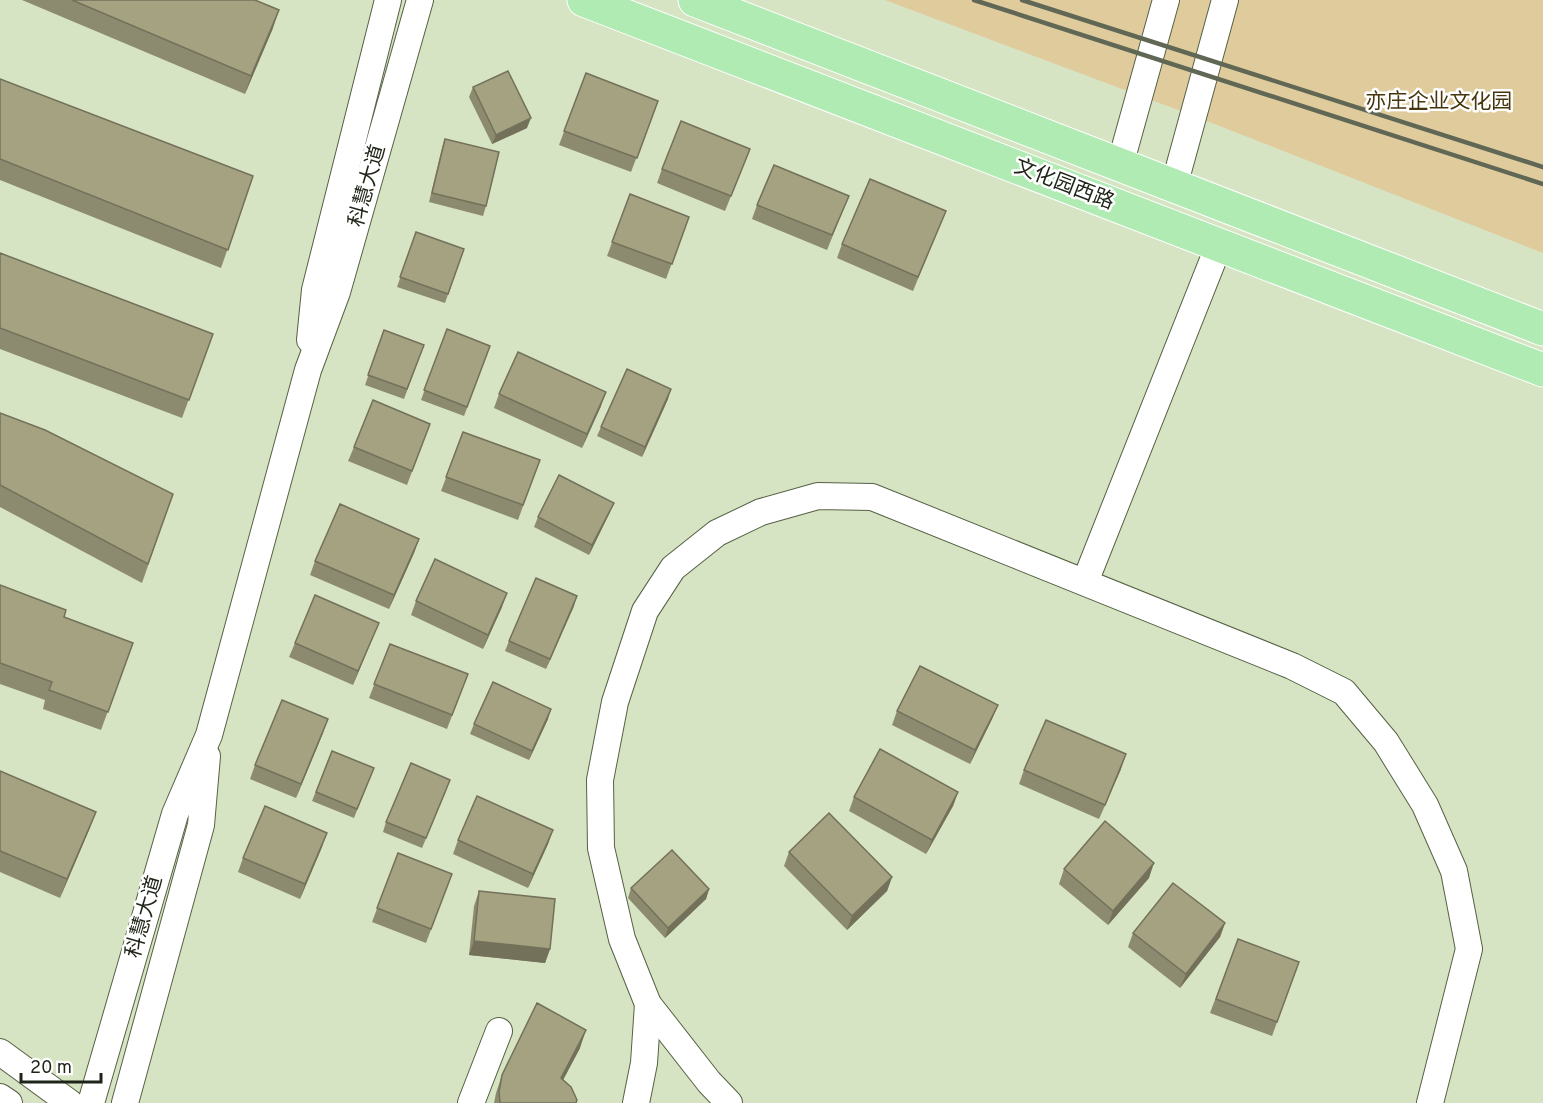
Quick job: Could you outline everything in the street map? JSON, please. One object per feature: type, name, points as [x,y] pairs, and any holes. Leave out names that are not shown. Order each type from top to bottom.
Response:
[{"type":"main road","name":"文化园西路","points":[[584,0],[1543,370]]},
{"type":"main road","name":"文化园西路","points":[[695,0],[1543,330]]},
{"type":"street","name":"科慧大道","points":[[308,370],[315,290],[388,0]]},
{"type":"street","name":"科慧大道","points":[[91,1103],[175,814],[209,735],[308,370],[338,292],[420,0]]},
{"type":"street","points":[[1120,165],[1166,0]]},
{"type":"street","points":[[1174,186],[1225,0]]},
{"type":"street","points":[[1084,582],[1219,244]]},
{"type":"street","points":[[729,1103],[709,1082],[648,1004],[622,939],[601,848],[600,780],[615,702],[645,611],[673,568],[717,533],[761,512],[818,496],[872,497],[1292,666],[1344,692],[1386,742],[1425,805],[1454,871],[1469,949],[1430,1103]]},
{"type":"street","name":"科慧大道","points":[[125,1103],[201,825],[209,735]]},
{"type":"street","points":[[636,1103],[644,1064],[648,1004]]},
{"type":"street","points":[[471,1103],[499,1031]]},
{"type":"street","points":[[0,1052],[70,1103]]},
{"type":"street","points":[[0,1097],[9,1103]]},
{"type":"green space","name":"亦庄企业文化园","points":[[885,0],[1543,0],[1543,253],[1194,116]]},
{"type":"building","points":[[72,0],[255,0],[279,10],[251,76]]},
{"type":"building","points":[[508,71],[531,118],[496,135],[473,87]]},
{"type":"building","points":[[586,73],[658,101],[637,158],[564,131]]},
{"type":"building","points":[[0,79],[253,176],[228,250],[0,159]]},
{"type":"building","points":[[681,121],[750,149],[731,196],[662,169]]},
{"type":"building","points":[[445,139],[499,152],[486,206],[432,193]]},
{"type":"building","points":[[774,165],[849,196],[832,235],[757,205]]},
{"type":"building","points":[[870,179],[946,211],[918,277],[842,244]]},
{"type":"building","points":[[630,194],[689,217],[672,264],[612,242]]},
{"type":"building","points":[[416,232],[464,249],[448,294],[400,277]]},
{"type":"building","points":[[0,253],[213,334],[189,400],[0,328]]},
{"type":"building","points":[[447,329],[490,346],[467,407],[424,390]]},
{"type":"building","points":[[384,330],[424,345],[407,389],[368,375]]},
{"type":"building","points":[[518,352],[606,392],[587,434],[499,394]]},
{"type":"building","points":[[627,369],[671,389],[645,447],[601,427]]},
{"type":"building","points":[[373,400],[430,424],[412,471],[354,447]]},
{"type":"building","points":[[0,413],[45,430],[173,494],[148,564],[0,485]]},
{"type":"building","points":[[463,432],[540,460],[523,505],[446,477]]},
{"type":"building","points":[[559,475],[614,503],[592,545],[538,517]]},
{"type":"building","points":[[340,504],[419,539],[394,595],[315,561]]},
{"type":"building","points":[[435,559],[507,593],[488,635],[416,601]]},
{"type":"building","points":[[536,578],[577,596],[550,659],[509,641]]},
{"type":"building","points":[[0,585],[66,610],[64,617],[133,643],[108,712],[49,690],[52,682],[0,663]]},
{"type":"building","points":[[315,595],[379,623],[358,671],[295,643]]},
{"type":"building","points":[[390,644],[468,674],[452,715],[374,684]]},
{"type":"building","points":[[920,666],[998,705],[975,750],[897,711]]},
{"type":"building","points":[[493,682],[551,709],[532,751],[474,724]]},
{"type":"building","points":[[282,700],[328,719],[301,784],[255,765]]},
{"type":"building","points":[[1046,720],[1126,754],[1105,805],[1024,770]]},
{"type":"building","points":[[880,749],[958,792],[932,840],[854,797]]},
{"type":"building","points":[[332,751],[374,768],[357,809],[316,792]]},
{"type":"building","points":[[411,763],[450,780],[426,838],[386,822]]},
{"type":"building","points":[[0,771],[96,812],[67,879],[0,851]]},
{"type":"building","points":[[477,796],[553,830],[533,874],[458,840]]},
{"type":"building","points":[[265,806],[327,833],[305,884],[243,858]]},
{"type":"building","points":[[829,813],[892,877],[852,916],[789,852]]},
{"type":"building","points":[[1105,821],[1154,863],[1113,911],[1064,869]]},
{"type":"building","points":[[672,850],[709,889],[668,928],[631,888]]},
{"type":"building","points":[[398,853],[452,874],[431,929],[377,908]]},
{"type":"building","points":[[1173,883],[1225,923],[1186,974],[1133,933]]},
{"type":"building","points":[[479,891],[555,899],[550,949],[474,941]]},
{"type":"building","points":[[1238,939],[1299,962],[1277,1022],[1216,999]]},
{"type":"building","points":[[537,1003],[586,1030],[561,1078],[571,1087],[577,1100],[576,1103],[500,1103],[502,1075]]},
{"type":"railway","points":[[974,0],[1543,184]]},
{"type":"railway","points":[[1022,0],[1543,167]]}]
